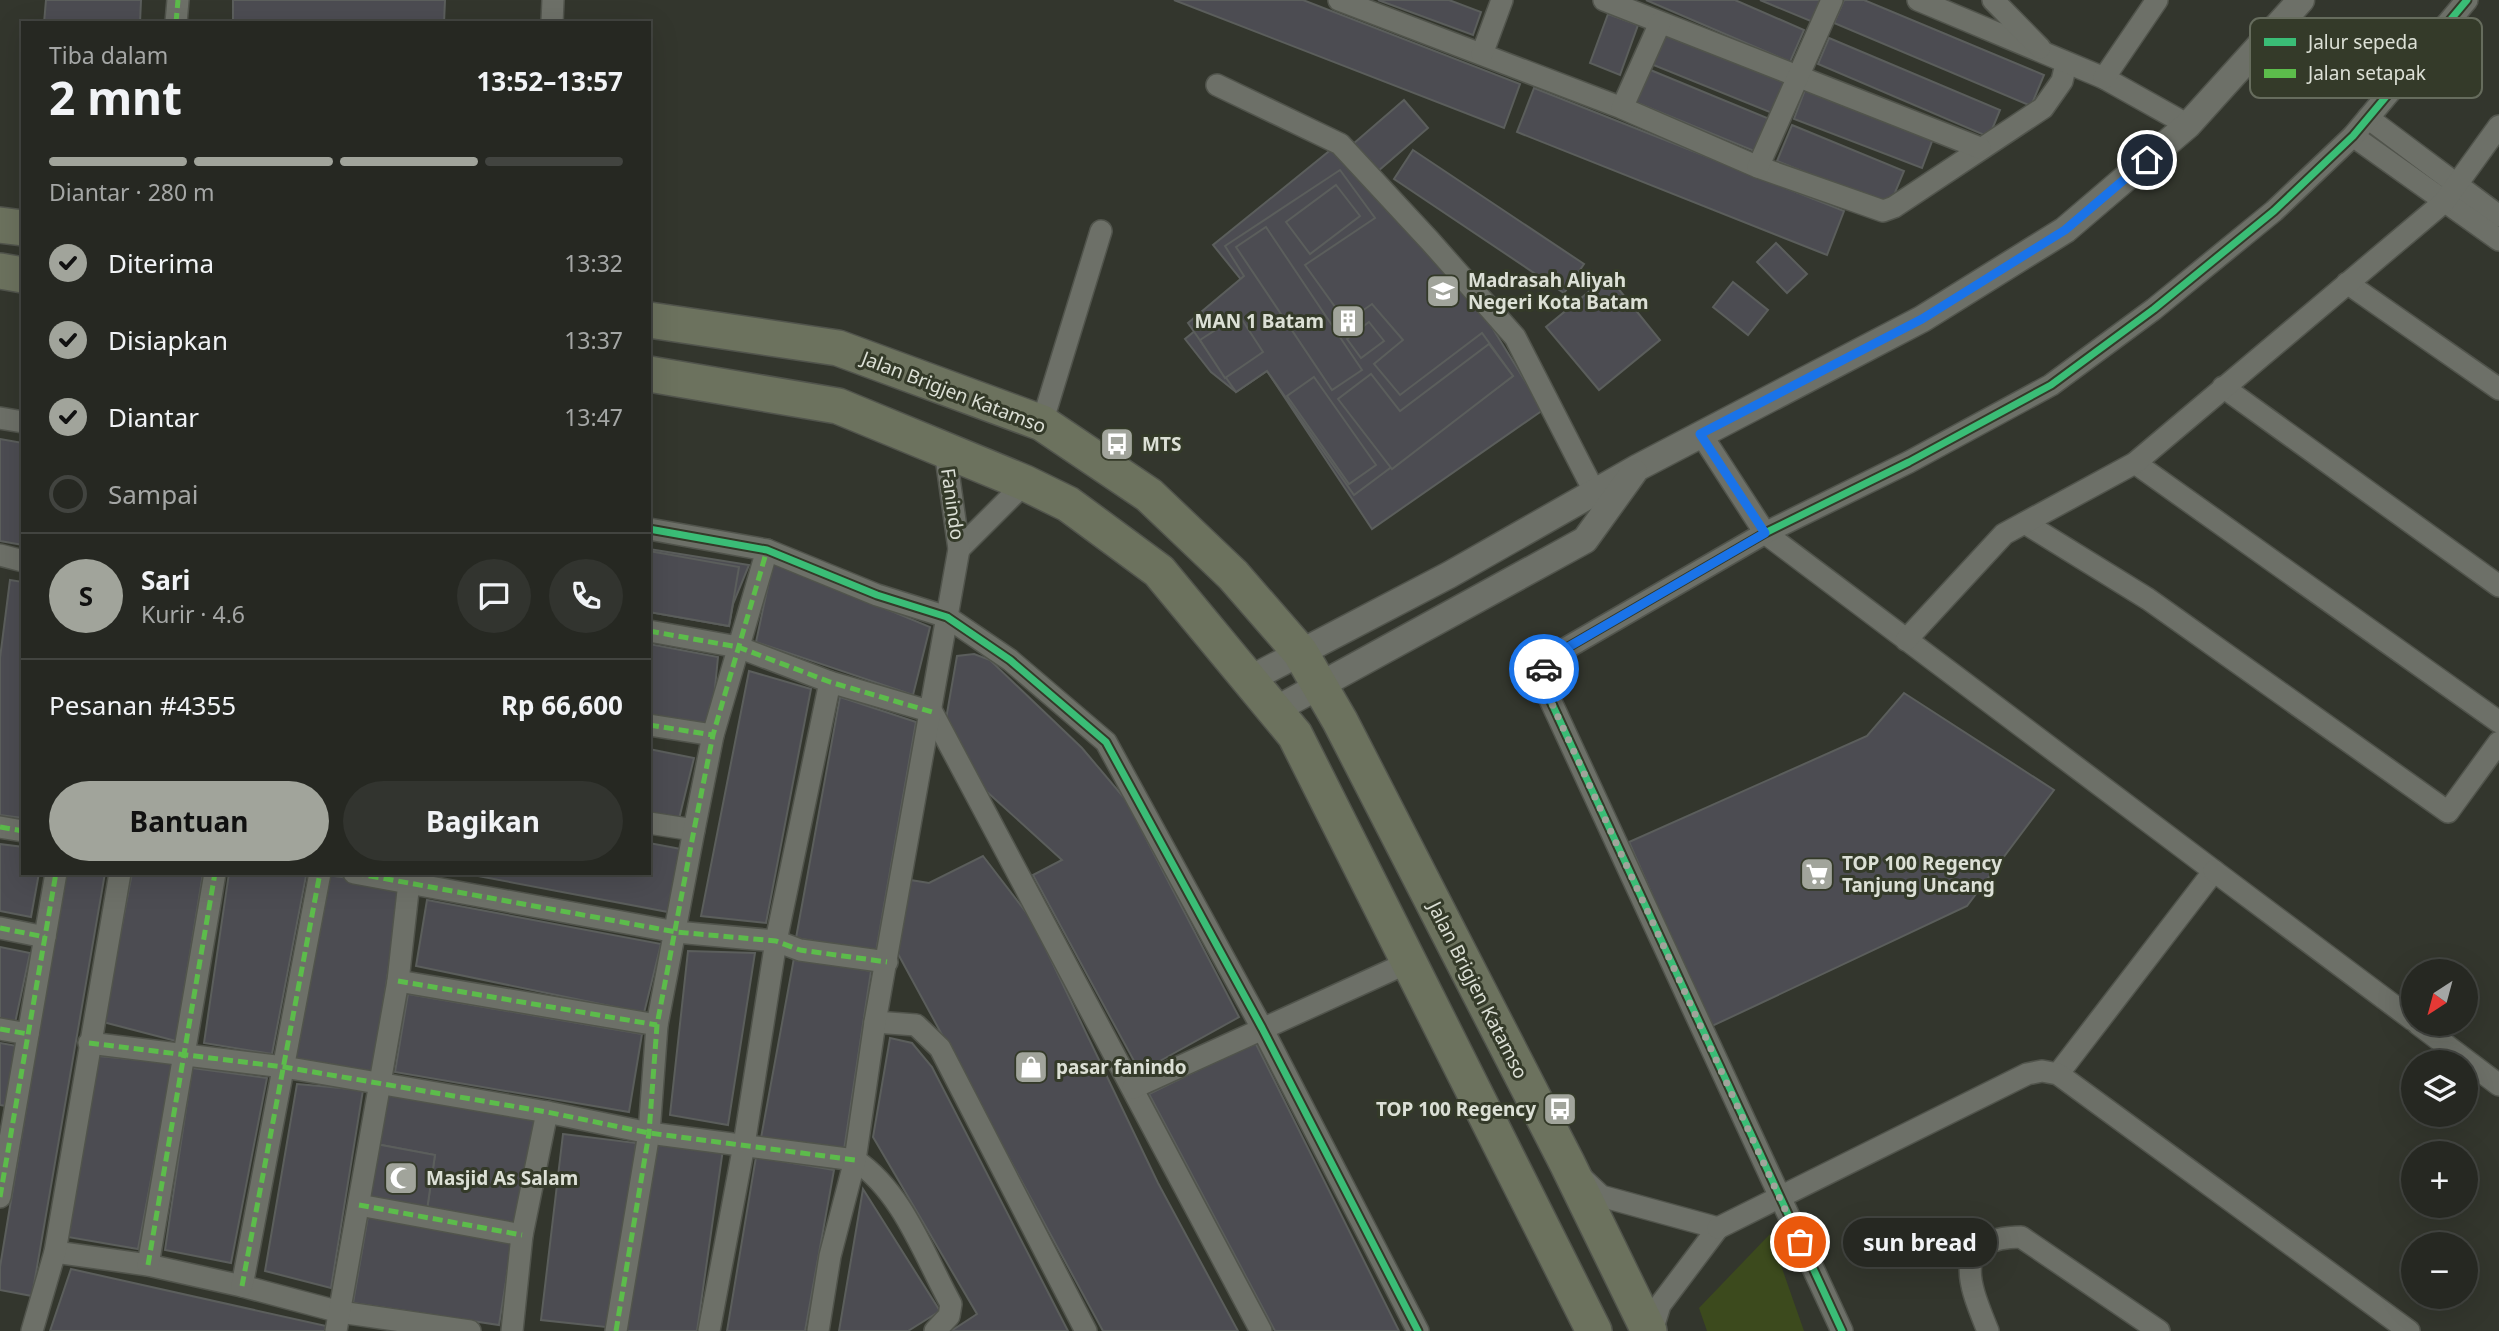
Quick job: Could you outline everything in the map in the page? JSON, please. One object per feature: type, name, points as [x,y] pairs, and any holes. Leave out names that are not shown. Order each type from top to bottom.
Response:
[{"type":"highway","points":[[0,225],[21,228]]},
{"type":"highway","points":[[0,271],[21,275]]},
{"type":"highway","name":"Jalan Brigjen Katamso","points":[[651,320],[838,348],[1042,423],[1149,495],[1233,575],[1300,652],[1318,684],[1567,1163],[1650,1331]]},
{"type":"highway","points":[[651,374],[838,406],[1025,483],[1068,505],[1159,571],[1295,735],[1407,963],[1594,1331]]},
{"type":"street","points":[[176,21],[178,0]]},
{"type":"street","points":[[552,21],[553,0]]},
{"type":"street","points":[[1339,0],[1622,108],[1758,167],[1883,211],[1894,207],[2043,108],[2062,81],[2066,64]]},
{"type":"street","points":[[1482,54],[1502,0]]},
{"type":"street","points":[[1604,0],[1980,148]]},
{"type":"street","points":[[1758,167],[1832,0]]},
{"type":"street","points":[[1918,0],[2104,78],[2188,125]]},
{"type":"street","points":[[1993,0],[2044,53]]},
{"type":"street","points":[[2104,78],[2157,0]]},
{"type":"street","points":[[2285,18],[2301,0]]},
{"type":"street","points":[[2452,18],[2467,0]]},
{"type":"street","points":[[1622,108],[1660,23]]},
{"type":"street","points":[[1250,679],[1450,575],[1594,491],[1700,434],[1922,319],[2065,230],[2188,125],[2250,56]]},
{"type":"street","points":[[1217,85],[1332,139],[1430,241],[1515,337],[1594,491]]},
{"type":"street","points":[[1842,1331],[1778,1198],[1547,693],[1542,672],[1551,657],[1765,533],[1909,462],[2051,385],[2154,309],[2274,211],[2353,136],[2385,98]]},
{"type":"street","points":[[2368,118],[2499,240]]},
{"type":"street","points":[[1906,640],[2004,534],[2135,463],[2347,283],[2450,193],[2499,127]]},
{"type":"street","points":[[2353,136],[2450,193],[2499,216]]},
{"type":"street","points":[[1042,423],[1101,230]]},
{"type":"street","points":[[2347,283],[2499,389]]},
{"type":"street","points":[[2223,387],[2499,586]]},
{"type":"street","points":[[0,418],[21,422]]},
{"type":"street","points":[[1700,434],[1765,533],[2401,1011]]},
{"type":"street","name":"Fanindo","points":[[945,450],[959,549]]},
{"type":"street","points":[[2135,463],[2499,722]]},
{"type":"street","points":[[1275,710],[1318,684],[1585,540],[1637,468]]},
{"type":"street","name":"Fanindo","points":[[959,549],[1025,483]]},
{"type":"street","points":[[2025,523],[2148,598],[2448,812],[2499,742]]},
{"type":"street","points":[[651,529],[767,550],[877,595],[947,617],[1010,660],[1106,742],[1262,1028],[1418,1331]]},
{"type":"street","points":[[818,1331],[830,1256],[855,1160],[875,1022],[959,549]]},
{"type":"street","points":[[616,1331],[649,1133],[657,1025],[694,830],[713,735],[767,550]]},
{"type":"street","points":[[0,555],[21,560]]},
{"type":"street","points":[[651,631],[738,647],[830,682],[932,712],[1261,1331]]},
{"type":"street","points":[[709,1331],[744,1144],[776,941],[830,682]]},
{"type":"street","points":[[651,725],[713,735]]},
{"type":"street","points":[[651,823],[694,830]]},
{"type":"street","points":[[0,827],[21,831]]},
{"type":"street","points":[[2058,1074],[2214,871]]},
{"type":"street","points":[[0,1197],[7,1117],[28,1034],[56,875]]},
{"type":"street","points":[[32,1331],[55,1252],[120,875]]},
{"type":"street","points":[[148,1265],[215,875]]},
{"type":"street","points":[[242,1286],[320,875]]},
{"type":"street","points":[[376,875],[410,878],[676,932],[776,941],[800,950],[887,962]]},
{"type":"street","points":[[338,1322],[398,981],[410,878]]},
{"type":"street","points":[[0,928],[45,937]]},
{"type":"street","points":[[1133,1088],[1407,963]]},
{"type":"street","points":[[398,981],[657,1025]]},
{"type":"street","points":[[875,1022],[916,1025],[940,1048],[1086,1331]]},
{"type":"street","points":[[0,1029],[28,1034]]},
{"type":"street","points":[[2434,1036],[2499,1085]]},
{"type":"street","points":[[89,1043],[284,1067],[547,1112],[649,1133],[855,1160],[873,1172],[892,1195],[951,1304],[949,1316],[935,1331]]},
{"type":"street","points":[[1650,1331],[1660,1305],[1718,1228],[2027,1074],[2042,1071],[2058,1074],[2409,1331]]},
{"type":"street","points":[[512,1331],[522,1236],[547,1112]]},
{"type":"street","points":[[1567,1163],[1601,1196],[1718,1228]]},
{"type":"street","points":[[359,1205],[522,1236]]},
{"type":"street","points":[[1989,1331],[1969,1283],[1971,1263],[1980,1247],[1999,1237],[2021,1237],[2159,1331]]},
{"type":"street","points":[[55,1252],[148,1265],[242,1286],[338,1322],[470,1331]]},
{"type":"green space","points":[[1770,1234],[1804,1331],[1707,1331],[1699,1308]]},
{"type":"building","points":[[46,0],[141,0],[140,21],[44,21]]},
{"type":"building","points":[[233,0],[445,0],[444,21],[233,21]]},
{"type":"building","points":[[1174,0],[1303,0],[1520,84],[1504,128]]},
{"type":"building","points":[[1378,0],[1449,0],[1481,12],[1473,35]]},
{"type":"building","points":[[1646,0],[1735,0],[1804,30],[1790,62]]},
{"type":"building","points":[[1760,0],[1822,0],[1813,22]]},
{"type":"building","points":[[1844,0],[1864,0],[2044,75],[2031,106],[1834,23]]},
{"type":"building","points":[[1608,14],[1638,25],[1620,75],[1590,63]]},
{"type":"building","points":[[1660,29],[1790,82],[1777,115],[1646,62]]},
{"type":"building","points":[[1829,38],[2000,110],[1989,137],[1818,64]]},
{"type":"building","points":[[1648,69],[1772,120],[1759,153],[1635,102]]},
{"type":"building","points":[[1806,87],[1934,136],[1922,168],[1794,119]]},
{"type":"building","points":[[1534,88],[1844,211],[1827,255],[1517,132]]},
{"type":"building","points":[[1404,100],[1428,128],[1370,178],[1346,150]]},
{"type":"building","points":[[1792,125],[1904,171],[1889,207],[1777,161]]},
{"type":"building","name":"MAN 1 Batam","points":[[1338,144],[1477,303],[1543,410],[1372,529],[1267,371],[1236,392],[1211,372],[1185,339],[1248,288],[1213,245]]},
{"type":"building","points":[[1413,150],[1584,264],[1564,293],[1394,179]]},
{"type":"building","points":[[1340,170],[1375,218],[1305,265],[1346,322],[1372,304],[1403,340],[1374,364],[1400,395],[1482,333],[1513,376],[1354,495],[1267,371],[1236,392],[1188,323],[1244,276],[1225,246]]},
{"type":"building","points":[[1336,185],[1360,216],[1310,254],[1286,222]]},
{"type":"building","points":[[1266,227],[1362,370],[1332,390],[1236,247]]},
{"type":"building","points":[[1776,243],[1807,274],[1787,293],[1757,262]]},
{"type":"building","points":[[1608,276],[1660,340],[1599,390],[1546,327]]},
{"type":"building","points":[[1733,282],[1768,310],[1748,335],[1713,307]]},
{"type":"building","points":[[1239,315],[1263,352],[1225,378],[1200,340]]},
{"type":"building","points":[[1369,322],[1384,341],[1361,358],[1347,339]]},
{"type":"building","points":[[1489,344],[1513,376],[1392,469],[1338,399],[1371,374],[1400,411]]},
{"type":"building","points":[[1314,377],[1376,465],[1349,484],[1287,396]]},
{"type":"building","points":[[0,439],[21,443],[21,545],[0,541]]},
{"type":"building","points":[[651,549],[749,565],[733,604],[729,626],[651,612]]},
{"type":"building","points":[[651,551],[739,567],[729,626],[651,612]]},
{"type":"building","points":[[773,562],[930,627],[913,695],[756,642]]},
{"type":"building","points":[[10,580],[21,582],[21,818],[0,815],[0,658]]},
{"type":"building","points":[[651,644],[718,657],[711,728],[651,716]]},
{"type":"building","points":[[974,654],[990,660],[1082,748],[1126,800],[1239,1017],[1140,1072],[1033,875],[1062,860],[985,790],[946,719],[957,656]]},
{"type":"building","points":[[749,671],[811,689],[766,923],[701,916]]},
{"type":"building","name":"TOP 100 Regency Tanjung Uncang","points":[[1904,693],[2054,790],[1967,906],[1710,1027],[1629,842],[1867,736]]},
{"type":"building","points":[[840,697],[916,722],[876,952],[796,938]]},
{"type":"building","points":[[651,749],[694,758],[679,819],[651,813]]},
{"type":"building","points":[[651,843],[681,849],[668,912],[473,875],[651,875]]},
{"type":"building","points":[[0,844],[21,847],[21,875],[39,875],[31,917],[0,911]]},
{"type":"building","name":"pasar fanindo","points":[[983,856],[1032,920],[1158,1183],[1238,1331],[1103,1331],[897,952],[910,880],[929,883]]},
{"type":"building","points":[[65,875],[105,875],[32,1296],[0,1290],[0,1267]]},
{"type":"building","points":[[132,875],[203,875],[176,1041],[103,1022]]},
{"type":"building","points":[[229,875],[306,876],[272,1054],[204,1043]]},
{"type":"building","points":[[326,875],[401,885],[373,1073],[291,1060]]},
{"type":"building","points":[[427,900],[661,944],[644,1013],[416,966]]},
{"type":"building","points":[[0,947],[30,953],[15,1023],[0,1020]]},
{"type":"building","points":[[688,951],[755,953],[728,1125],[670,1115]]},
{"type":"building","points":[[794,958],[871,971],[844,1150],[761,1138]]},
{"type":"building","points":[[408,994],[642,1034],[629,1112],[395,1072]]},
{"type":"building","points":[[890,1038],[912,1043],[932,1067],[1068,1331],[951,1331],[977,1314],[873,1137]]},
{"type":"building","points":[[1255,1042],[1399,1331],[1275,1331],[1149,1094]]},
{"type":"building","points":[[0,1043],[17,1046],[6,1106],[0,1105]]},
{"type":"building","points":[[98,1056],[173,1063],[138,1249],[68,1237]]},
{"type":"building","points":[[192,1068],[267,1078],[231,1263],[165,1250]]},
{"type":"building","points":[[297,1084],[363,1090],[331,1288],[265,1271]]},
{"type":"building","points":[[386,1091],[536,1120],[514,1226],[427,1210],[435,1155],[376,1144]]},
{"type":"building","points":[[563,1134],[636,1143],[615,1328],[541,1320]]},
{"type":"building","points":[[658,1140],[723,1149],[697,1331],[625,1331]]},
{"type":"building","name":"Masjid As Salam","points":[[376,1144],[435,1155],[427,1210],[367,1200]]},
{"type":"building","points":[[756,1157],[834,1170],[805,1331],[727,1331]]},
{"type":"building","points":[[863,1189],[940,1311],[908,1331],[839,1331]]},
{"type":"building","points":[[368,1216],[512,1243],[499,1325],[353,1303]]},
{"type":"building","points":[[71,1269],[326,1326],[325,1331],[50,1331]]},
{"type":"marked path","points":[[176,21],[178,0]]},
{"type":"marked path","points":[[616,1331],[649,1133],[657,1025],[694,830],[713,735],[767,550]]},
{"type":"marked path","points":[[651,631],[738,647],[830,682],[932,712]]},
{"type":"marked path","points":[[651,725],[713,735]]},
{"type":"marked path","points":[[0,827],[21,831]]},
{"type":"marked path","points":[[0,1197],[56,875]]},
{"type":"marked path","points":[[148,1265],[215,875]]},
{"type":"marked path","points":[[242,1286],[320,875]]},
{"type":"marked path","points":[[365,875],[676,932],[776,941],[800,950],[887,962]]},
{"type":"marked path","points":[[0,928],[45,937]]},
{"type":"marked path","points":[[398,981],[657,1025]]},
{"type":"marked path","points":[[0,1029],[28,1034]]},
{"type":"marked path","points":[[89,1043],[284,1067],[547,1112],[649,1133],[855,1160]]},
{"type":"marked path","points":[[359,1205],[522,1235]]},
{"type":"cycle path","points":[[2452,18],[2467,0]]},
{"type":"cycle path","points":[[1842,1331],[1547,693],[1542,672],[1551,657],[1765,533],[1909,462],[2051,385],[2154,309],[2274,211],[2353,136],[2385,98]]},
{"type":"cycle path","points":[[651,529],[767,550],[877,595],[947,617],[1010,660],[1106,742],[1262,1028],[1418,1331]]},
{"type":"way so far","points":[[1544,669],[1542,672],[1547,693],[1800,1242]]},
{"type":"place","name":"Madrasah Aliyah Negeri Kota Batam","points":[[1443,291]]},
{"type":"place","name":"MAN 1 Batam","points":[[1348,321]]},
{"type":"place","name":"MTS","points":[[1117,444]]},
{"type":"place","name":"TOP 100 Regency Tanjung Uncang","points":[[1817,874]]},
{"type":"place","name":"pasar fanindo","points":[[1031,1067]]},
{"type":"place","name":"TOP 100 Regency","points":[[1560,1109]]},
{"type":"place","name":"Masjid As Salam","points":[[401,1178]]},
{"type":"place","name":"sun bread","points":[[1800,1242]]},
{"type":"route","points":[[1544,669],[1551,657],[1765,533],[1700,434],[1922,319],[2065,230],[2147,160]]}]
